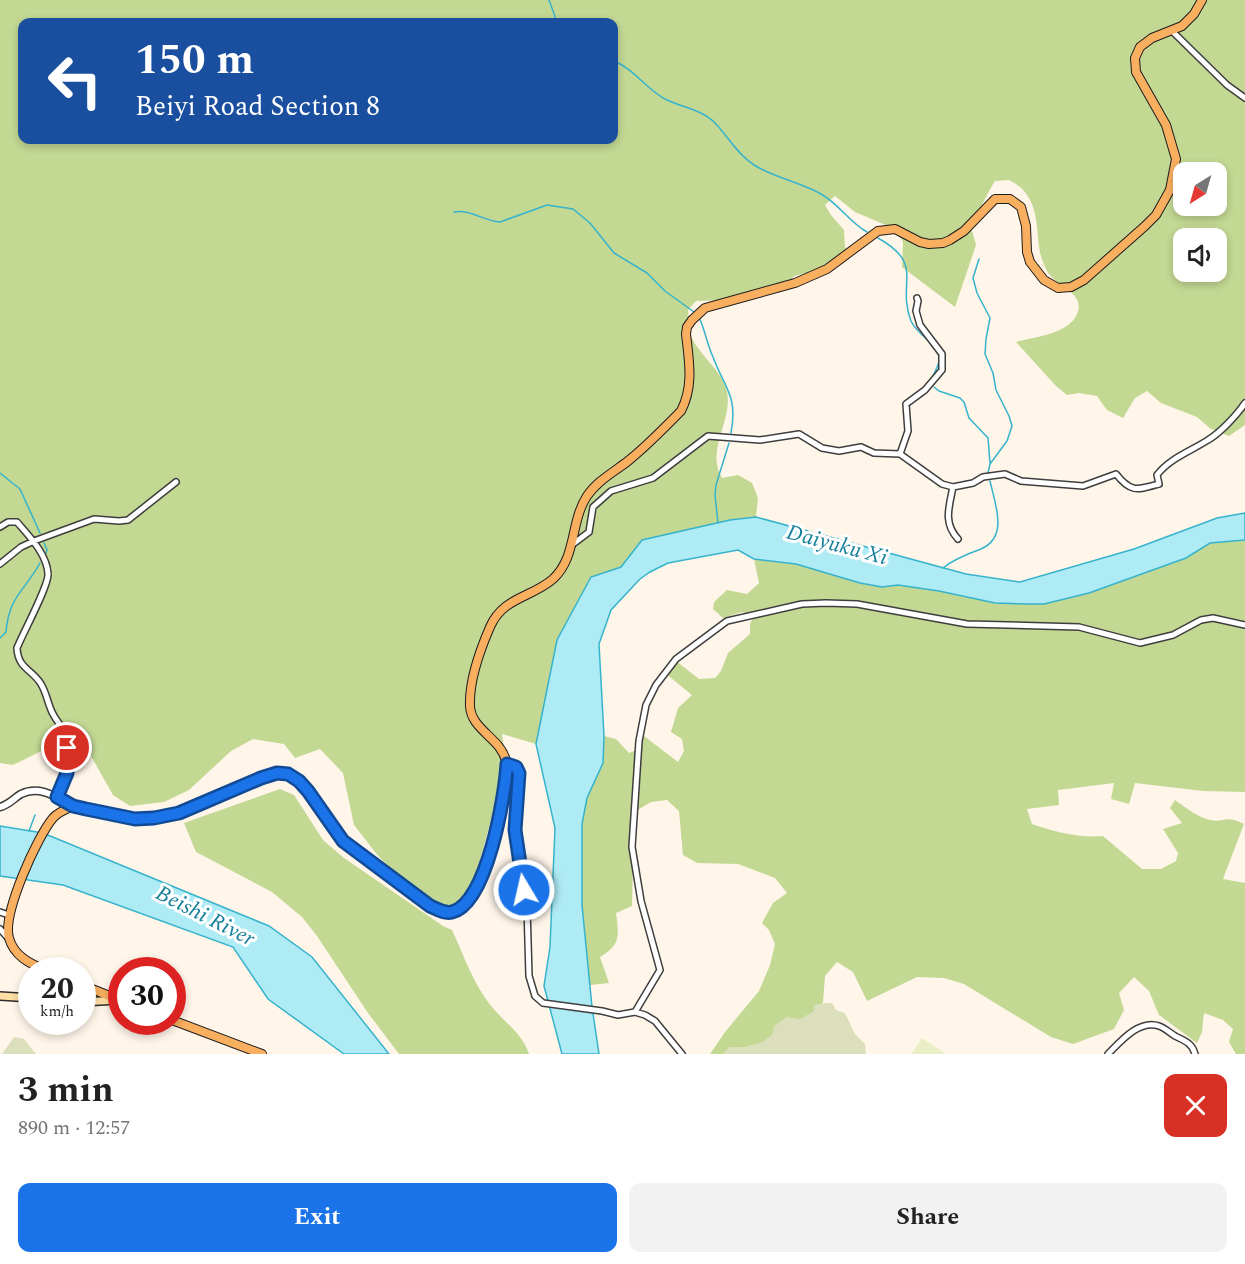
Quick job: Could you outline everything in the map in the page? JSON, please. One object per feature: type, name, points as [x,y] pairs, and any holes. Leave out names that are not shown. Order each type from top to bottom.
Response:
[{"type":"main road","points":[[22,957],[9,940],[9,915],[16,891],[46,828],[55,815],[73,806],[135,819],[154,818],[179,813],[277,773],[288,774],[299,781],[343,841],[430,906],[442,912],[452,913],[467,904],[483,872],[502,807],[507,764],[500,746],[471,715],[471,693],[490,628],[497,614],[506,605],[553,579],[563,566],[573,544],[580,508],[588,495],[681,411],[686,403],[690,380],[687,327],[698,313],[705,308],[795,283],[811,276],[827,268],[878,231],[895,229],[920,242],[943,243],[964,231],[995,199],[1010,199],[1024,214],[1030,262],[1044,280],[1058,288],[1065,288],[1084,280],[1156,215],[1170,190],[1176,159],[1166,125],[1136,72],[1135,58],[1140,47],[1152,38],[1182,26],[1194,14],[1202,0]]},
{"type":"main road","points":[[0,996],[18,997]]},
{"type":"main road","points":[[186,1025],[262,1054]]},
{"type":"street","points":[[1171,30],[1227,85],[1245,98]]},
{"type":"street","points":[[900,454],[908,431],[906,404],[925,390],[942,370],[942,354],[920,325],[916,311],[917,298]]},
{"type":"street","points":[[573,544],[589,532],[593,507],[611,491],[653,478],[708,436],[760,440],[799,434],[822,448],[839,451],[861,447],[874,453],[900,454],[942,484],[953,487],[973,483],[982,477],[1005,474],[1021,481],[1083,486],[1116,474],[1130,488],[1143,488],[1159,484],[1157,475],[1164,466],[1208,440],[1239,412],[1245,403]]},
{"type":"street","points":[[0,564],[21,547],[94,519],[128,520],[176,482]]},
{"type":"street","points":[[953,487],[947,516],[951,532],[958,539]]},
{"type":"street","points":[[0,527],[8,522],[17,522],[34,541],[47,565],[47,584],[17,648],[17,658],[41,683],[52,714],[64,731],[67,773],[57,797]]},
{"type":"street","points":[[634,1012],[660,970],[641,901],[632,847],[639,741],[646,705],[656,686],[676,659],[727,621],[802,604],[857,604],[967,624],[1079,627],[1140,643],[1173,635],[1201,621],[1213,618],[1245,625]]},
{"type":"street","points":[[507,764],[516,767],[519,773],[515,830],[527,907],[529,976],[535,996],[543,1003],[618,1015],[634,1012],[655,1021],[682,1054]]},
{"type":"street","points":[[0,807],[34,790],[48,792],[73,806]]},
{"type":"street","points":[[0,912],[9,915]]},
{"type":"street","points":[[0,929],[9,940]]},
{"type":"street","points":[[1108,1054],[1139,1027],[1150,1025],[1158,1025],[1186,1041],[1192,1046],[1195,1054]]},
{"type":"green space","points":[[0,0],[1245,0],[1245,425],[1229,436],[1211,429],[1197,417],[1161,403],[1147,391],[1135,398],[1123,418],[1107,410],[1097,396],[1079,393],[1067,395],[1016,342],[1050,334],[1067,326],[1073,321],[1079,306],[1073,295],[1046,269],[1040,254],[1032,205],[1022,189],[1009,180],[995,181],[970,223],[976,245],[955,307],[902,267],[903,242],[895,229],[855,212],[835,196],[825,205],[844,230],[845,247],[851,257],[842,264],[794,276],[783,291],[732,300],[696,301],[688,310],[692,338],[721,377],[727,392],[728,403],[716,457],[718,467],[722,478],[738,475],[752,483],[758,498],[756,517],[730,520],[642,540],[621,567],[591,577],[557,640],[536,744],[502,734],[506,764],[470,897],[460,909],[444,912],[418,894],[379,857],[354,825],[343,773],[320,749],[295,758],[284,744],[253,739],[231,751],[189,790],[164,802],[130,806],[113,795],[78,733],[13,765],[0,763]]},
{"type":"green space","points":[[1245,540],[1245,792],[1203,791],[1135,783],[1129,804],[1111,799],[1114,783],[1058,790],[1059,805],[1027,809],[1032,824],[1067,834],[1103,836],[1142,869],[1161,869],[1176,861],[1178,853],[1163,829],[1182,823],[1170,808],[1175,800],[1205,819],[1215,821],[1229,819],[1244,824],[1223,879],[1245,883],[1245,1054],[1236,1054],[1229,1042],[1233,1029],[1223,1020],[1204,1013],[1202,1032],[1197,1043],[1159,1015],[1149,991],[1134,977],[1119,993],[1124,1010],[1114,1029],[1073,1044],[1051,1037],[964,984],[944,978],[917,977],[867,1001],[853,972],[837,962],[825,976],[823,1002],[809,1027],[761,1054],[710,1054],[759,991],[770,965],[775,944],[769,930],[762,923],[773,903],[787,893],[775,878],[738,864],[697,863],[683,855],[679,811],[667,800],[651,802],[634,812],[632,906],[616,913],[617,939],[612,948],[600,957],[609,983],[590,985],[582,905],[582,824],[587,798],[603,763],[604,736],[616,739],[629,753],[639,749],[644,736],[678,762],[684,751],[682,739],[671,732],[678,708],[692,695],[665,673],[676,661],[699,679],[715,678],[721,671],[728,653],[750,634],[750,623],[755,616],[742,612],[723,618],[713,609],[714,602],[727,590],[747,594],[759,583],[754,559],[796,564],[860,583],[882,587],[898,585],[995,603],[1044,604],[1089,593],[1186,558],[1210,543]]},
{"type":"green space","points":[[280,789],[294,795],[323,840],[344,858],[452,930],[479,988],[496,1012],[518,1034],[529,1054],[399,1054],[302,917],[272,892],[196,852],[184,823]]},
{"type":"green space","points":[[832,1003],[836,1010],[845,1013],[855,1034],[865,1044],[866,1054],[723,1054],[729,1047],[745,1047],[762,1042],[772,1035],[774,1026],[787,1017],[800,1019],[814,1011],[814,1005]]},
{"type":"green space","points":[[14,1037],[24,1039],[36,1054],[2,1054]]},
{"type":"green space","points":[[922,1038],[946,1054],[911,1054]]},
{"type":"water","name":"Daiyuku Xi","points":[[1245,513],[1245,540],[1210,543],[1186,558],[1089,593],[1044,604],[995,603],[898,585],[882,587],[860,583],[796,564],[754,559],[738,550],[668,563],[640,579],[611,610],[599,644],[604,736],[603,763],[587,798],[582,824],[582,905],[599,1054],[562,1054],[544,986],[550,947],[555,828],[536,744],[557,640],[591,577],[621,567],[642,540],[730,520],[756,517],[966,574],[1020,582],[1134,549],[1217,518]]},
{"type":"water","name":"Beishi River","points":[[0,826],[43,833],[269,926],[312,957],[389,1054],[344,1054],[268,999],[233,947],[63,885],[0,876]]},
{"type":"waterway","points":[[549,0],[556,18]]},
{"type":"waterway","points":[[618,63],[665,99],[709,118],[754,165],[821,194],[867,232]]},
{"type":"waterway","points":[[454,212],[466,212],[500,222],[547,205],[573,209],[590,223],[614,253],[647,273],[665,291],[694,312]]},
{"type":"waterway","points":[[878,238],[893,248],[906,266],[907,307],[911,321],[935,347],[939,357],[932,379]]},
{"type":"waterway","points":[[979,259],[973,278],[977,293],[990,318],[985,354],[993,373],[996,390],[1012,426],[1007,441],[990,464],[988,473]]},
{"type":"waterway","points":[[699,317],[732,401],[731,433]]},
{"type":"waterway","points":[[934,387],[964,402],[969,418],[988,438],[990,463]]},
{"type":"waterway","points":[[718,523],[716,485],[729,443]]},
{"type":"waterway","points":[[0,473],[20,489],[40,533]]},
{"type":"waterway","points":[[943,568],[956,559],[990,544],[995,537],[998,519],[990,481]]},
{"type":"waterway","points":[[44,543],[46,553]]},
{"type":"waterway","points":[[0,638],[6,632],[10,610],[14,602],[40,563]]},
{"type":"waterway","points":[[29,831],[35,815]]},
{"type":"route","points":[[67,748],[67,773],[57,797],[73,806],[135,819],[179,813],[261,778],[277,773],[288,774],[308,791],[332,827],[354,851],[430,906],[447,913],[459,910],[467,904],[477,888],[502,807],[507,764],[516,767],[519,773],[515,830],[524,890]]}]
